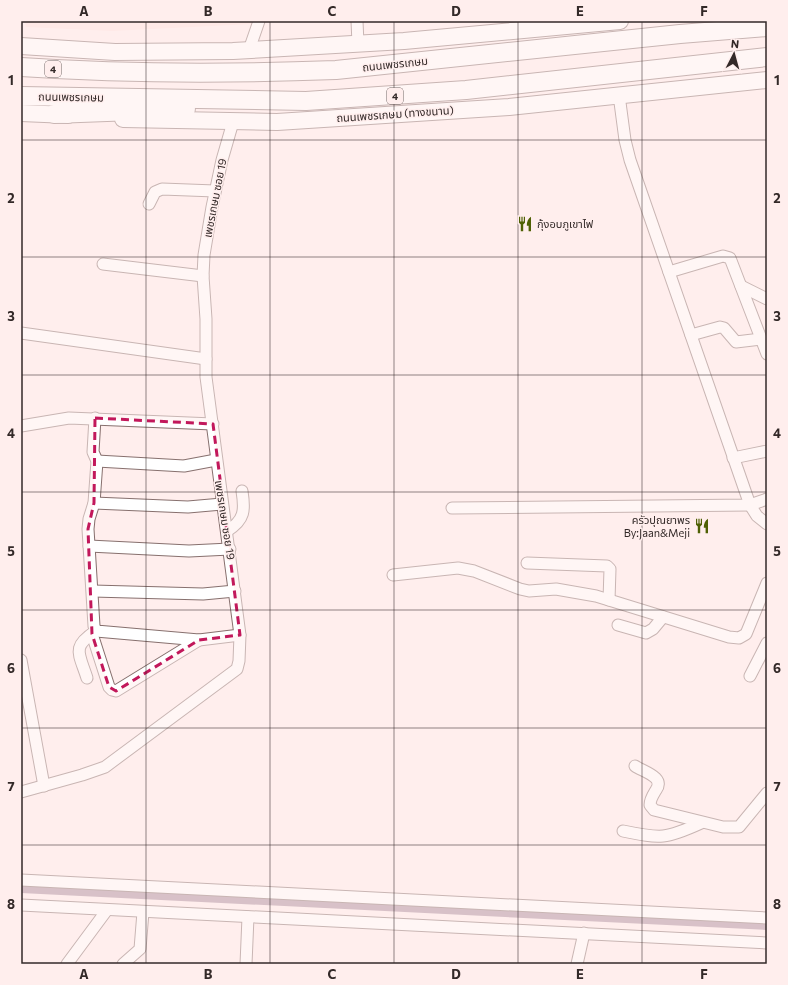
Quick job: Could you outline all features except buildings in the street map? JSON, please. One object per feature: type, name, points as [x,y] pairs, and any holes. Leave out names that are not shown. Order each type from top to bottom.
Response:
[{"type":"highway","points":[[628,39],[727,21]]},
{"type":"highway","name":"ถนนเพชรเกษม","points":[[21,67],[85,71],[284,72],[336,70],[628,39],[767,27]]},
{"type":"highway","name":"ถนนเพชรเกษม","points":[[21,96],[306,101],[451,91],[767,57]]},
{"type":"highway","points":[[661,69],[767,66]]},
{"type":"highway","points":[[54,114],[155,111],[306,101]]},
{"type":"main road","name":"4","points":[[21,46],[115,52],[233,51],[358,44],[512,26],[620,21]]},
{"type":"main road","name":"ถนนเพชรเกษม (ทางขนาน)","points":[[21,113],[127,119],[276,122],[509,107],[767,80]]},
{"type":"street","points":[[249,50],[259,21]]},
{"type":"street","points":[[357,21],[358,44]]},
{"type":"street","points":[[619,95],[625,140],[630,160],[750,505],[757,516],[767,524]]},
{"type":"street","name":"เพชรเกษม ซอย 19","points":[[21,792],[82,775],[104,767],[237,669],[239,662],[240,635],[230,548],[222,504],[206,377],[206,319],[203,276],[204,255],[215,191],[233,122]]},
{"type":"street","points":[[149,204],[155,192],[162,189],[215,191]]},
{"type":"street","points":[[669,272],[727,256],[733,262],[767,354]]},
{"type":"street","points":[[103,264],[203,276]]},
{"type":"street","points":[[741,286],[767,299]]},
{"type":"street","points":[[691,335],[720,327],[724,328],[736,342],[761,339]]},
{"type":"street","points":[[21,333],[206,359]]},
{"type":"street","points":[[21,426],[69,418],[213,424]]},
{"type":"street","points":[[95,418],[93,452],[97,461],[94,503],[89,519],[89,546],[93,591],[94,632],[109,687],[116,691],[199,640]]},
{"type":"street","points":[[733,458],[767,451]]},
{"type":"street","points":[[97,461],[184,466],[216,460]]},
{"type":"street","points":[[227,531],[237,525],[243,513],[244,506],[242,491]]},
{"type":"street","points":[[452,508],[750,505],[767,500]]},
{"type":"street","points":[[94,503],[188,507],[222,504]]},
{"type":"street","points":[[89,546],[189,551],[230,548]]},
{"type":"street","points":[[527,563],[607,566],[610,569],[611,575],[609,600]]},
{"type":"street","points":[[393,575],[458,568],[474,571],[529,591],[556,589],[609,600],[729,637],[739,638],[746,634],[767,583]]},
{"type":"street","points":[[93,591],[203,594],[235,591]]},
{"type":"street","points":[[618,625],[646,632],[654,629],[663,617]]},
{"type":"street","points":[[87,678],[80,657],[79,646],[85,638],[94,632],[199,640],[240,635]]},
{"type":"street","points":[[750,676],[767,644]]},
{"type":"street","points":[[21,660],[44,786]]},
{"type":"street","points":[[635,766],[656,777],[659,781],[659,786],[650,800],[650,805],[654,810],[723,827],[739,827],[767,793]]},
{"type":"street","points":[[623,832],[664,838],[677,834],[701,822]]},
{"type":"street","points":[[21,880],[767,918]]},
{"type":"street","points":[[21,905],[767,943]]},
{"type":"street","points":[[67,964],[107,910]]},
{"type":"street","points":[[123,964],[140,950],[143,912]]},
{"type":"street","points":[[246,964],[248,917]]},
{"type":"street","points":[[577,964],[584,933]]},
{"type":"highlighted area","points":[[95,418],[213,424],[240,635],[199,640],[116,691],[109,687],[92,634],[88,529],[94,503]]},
{"type":"shaded area","points":[[25,21],[253,21],[252,24],[112,31],[26,27]]},
{"type":"waterway","points":[[21,888],[767,925]]},
{"type":"place","name":"กุ้งอบภูเขาไฟ","points":[[525,224]]},
{"type":"place","name":"ครัวปุณยาพร By:Jaan&Meji","points":[[702,526]]}]
